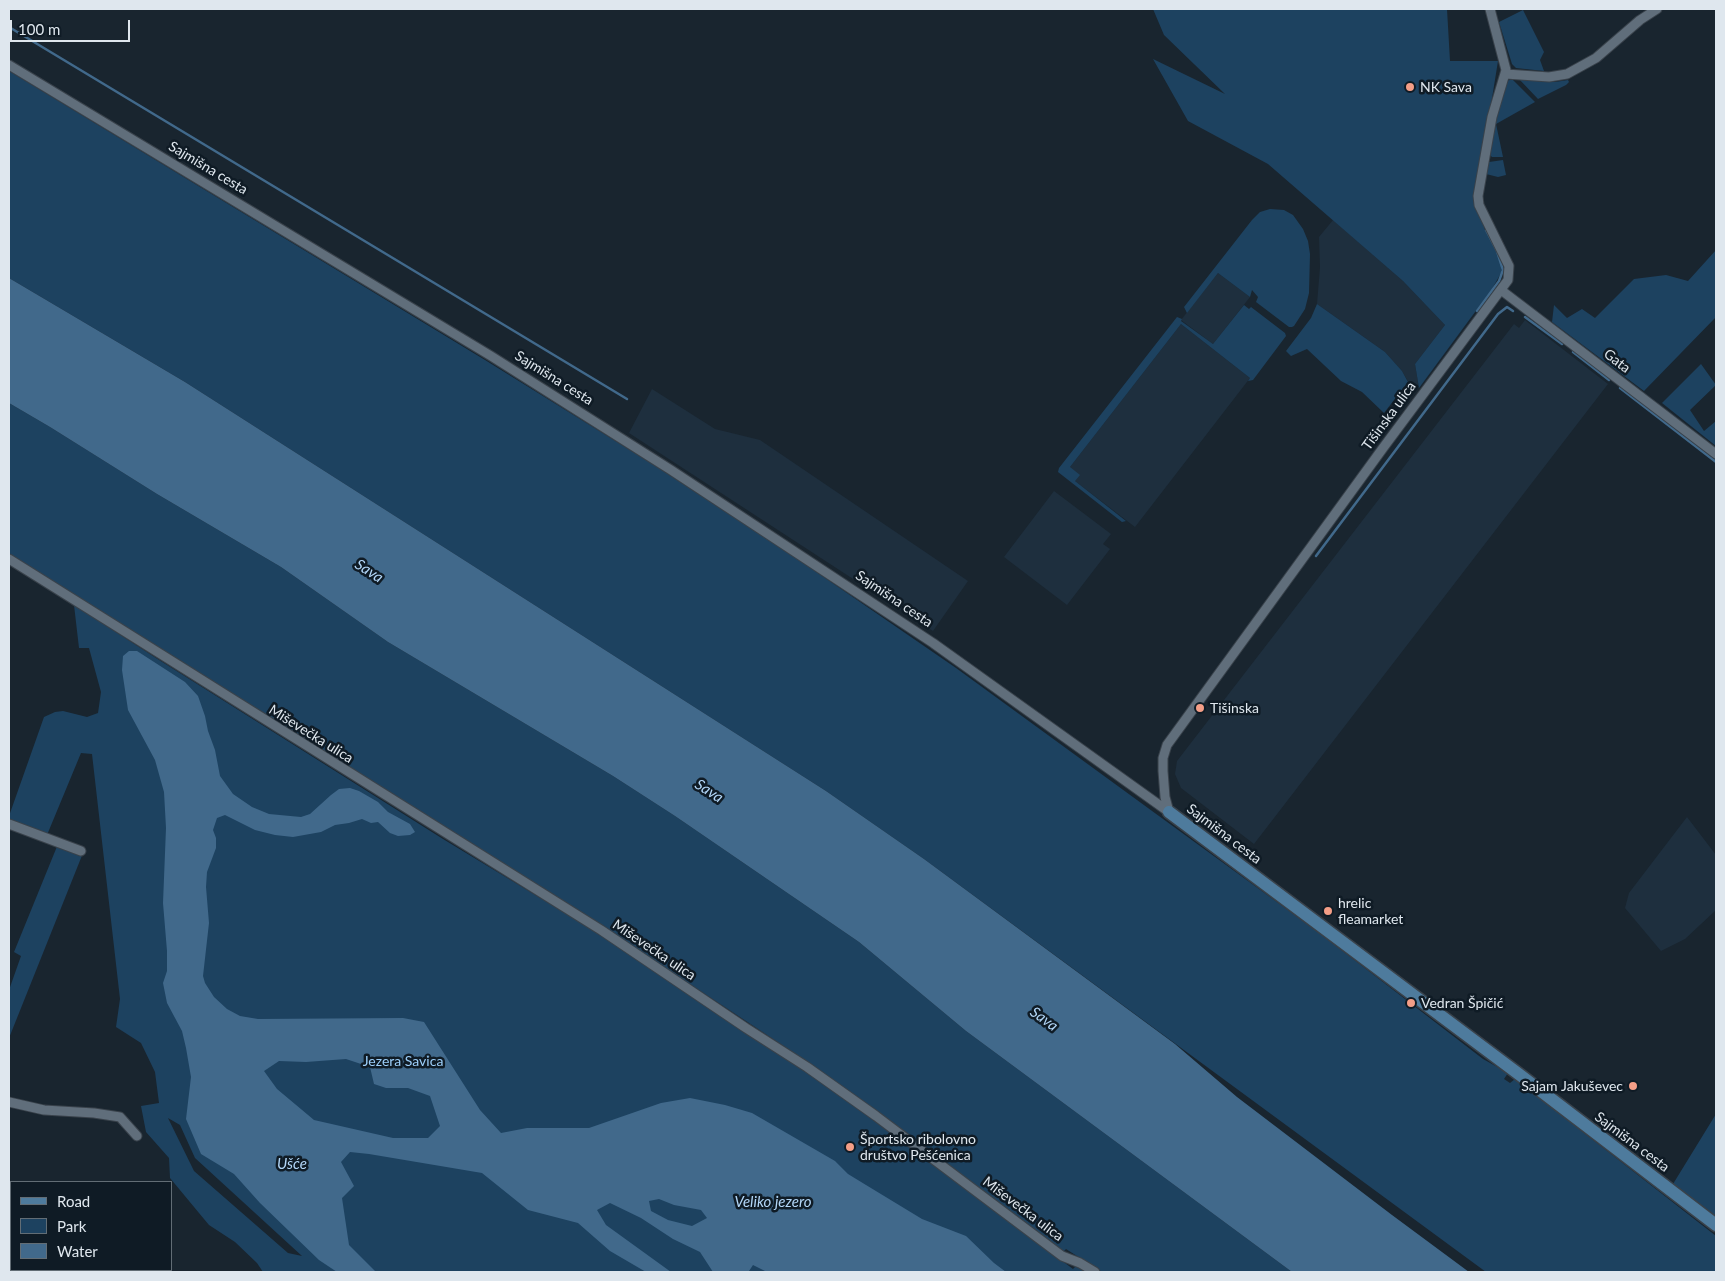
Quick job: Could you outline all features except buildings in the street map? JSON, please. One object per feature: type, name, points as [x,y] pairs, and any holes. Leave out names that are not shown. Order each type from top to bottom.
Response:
[{"type":"street","name":"Tišinska ulica","points":[[1170,812],[1165,797],[1163,771],[1163,758],[1167,745],[1508,280],[1509,266],[1482,210],[1478,196],[1492,117],[1506,74],[1506,65],[1490,9]]},
{"type":"street","points":[[1506,74],[1550,77],[1567,74],[1596,58],[1640,20],[1657,9]]},
{"type":"street","name":"Sajmišna cesta","points":[[9,65],[482,351],[671,470],[933,643],[1170,812],[1716,1225]]},
{"type":"street","name":"Gata","points":[[1501,290],[1716,454]]},
{"type":"street","name":"Miševečka ulica","points":[[9,560],[600,930],[807,1067],[876,1116],[1062,1256],[1080,1263],[1095,1272]]},
{"type":"street","points":[[9,824],[81,851]]},
{"type":"street","points":[[9,1102],[44,1110],[94,1113],[120,1117],[137,1136]]},
{"type":"shaded area","points":[[1333,220],[1403,281],[1445,325],[1415,364],[1419,388],[1413,390],[1402,371],[1385,352],[1317,304],[1320,267],[1319,237]]},
{"type":"shaded area","points":[[1218,273],[1250,297],[1213,344],[1181,320]]},
{"type":"shaded area","points":[[1525,320],[1608,384],[1254,844],[1181,788],[1175,774],[1177,761],[1514,324],[1519,328]]},
{"type":"shaded area","points":[[1181,324],[1250,378],[1135,527],[1075,481],[1070,467]]},
{"type":"shaded area","points":[[652,389],[715,429],[760,440],[968,581],[933,631],[629,433]]},
{"type":"shaded area","points":[[1054,491],[1111,534],[1103,544],[1110,549],[1067,605],[1004,557]]},
{"type":"shaded area","points":[[1687,817],[1716,855],[1716,910],[1685,939],[1661,951],[1625,908],[1629,893]]},
{"type":"green space","points":[[1153,9],[1447,9],[1450,61],[1498,61],[1476,198],[1485,230],[1499,257],[1502,267],[1501,273],[1492,289],[1419,388],[1415,364],[1445,325],[1403,281],[1268,164],[1188,121],[1153,59],[1225,94],[1164,35]]},
{"type":"green space","points":[[1523,10],[1544,52],[1540,60],[1544,71],[1516,68],[1512,64],[1499,22]]},
{"type":"green space","points":[[9,71],[485,360],[654,465],[799,560],[956,668],[1318,932],[1483,1059],[1508,1073],[1504,1079],[1510,1083],[1515,1079],[1716,1236],[1716,1272],[1486,1272],[924,859],[826,791],[185,382],[9,278]]},
{"type":"green space","points":[[1512,79],[1535,102],[1496,124],[1503,157],[1492,157],[1490,155],[1493,133],[1504,87],[1507,81]]},
{"type":"green space","points":[[1519,79],[1555,82],[1568,80],[1569,82],[1538,99]]},
{"type":"green space","points":[[1503,160],[1506,175],[1498,177],[1486,174],[1489,162]]},
{"type":"green space","points":[[1270,209],[1284,210],[1293,215],[1303,229],[1308,241],[1310,254],[1309,293],[1305,309],[1294,326],[1289,327],[1256,302],[1258,297],[1252,290],[1250,297],[1218,273],[1187,313],[1184,307],[1252,220],[1260,212]]},
{"type":"green space","points":[[1716,250],[1716,317],[1644,391],[1552,322],[1554,305],[1567,318],[1582,309],[1595,318],[1634,279],[1666,275],[1688,281]]},
{"type":"green space","points":[[1317,304],[1385,352],[1402,371],[1408,382],[1384,413],[1362,392],[1341,381],[1307,349],[1291,356],[1286,351],[1311,318]]},
{"type":"green space","points":[[1244,305],[1249,309],[1251,307],[1285,333],[1286,336],[1253,380],[1248,381],[1250,378],[1181,324],[1070,467],[1080,475],[1075,481],[1126,521],[1122,522],[1058,472],[1059,468],[1177,317],[1213,344]]},
{"type":"green space","points":[[1701,364],[1716,385],[1690,410],[1704,431],[1716,421],[1716,446],[1662,403]]},
{"type":"green space","points":[[9,403],[157,494],[281,567],[388,642],[613,776],[675,816],[859,942],[966,1031],[1292,1272],[1102,1272],[1066,1249],[1063,1252],[815,1067],[749,1023],[603,927],[9,556]]},
{"type":"green space","name":"Jezera Savica","points":[[74,605],[443,839],[598,933],[810,1073],[1073,1269],[1077,1265],[1088,1272],[263,1272],[257,1263],[235,1242],[209,1225],[170,1178],[169,1158],[146,1132],[141,1106],[159,1103],[155,1072],[141,1043],[116,1027],[120,999],[92,754],[81,753],[47,835],[9,821],[9,816],[44,717],[63,711],[87,717],[98,713],[101,692],[89,648],[79,648]],"holes":[[[168,1118],[180,1125],[195,1158],[302,1256],[288,1253],[194,1171]]]},
{"type":"green space","points":[[58,844],[83,853],[9,1038],[9,990],[21,956],[14,952]]},
{"type":"green space","points":[[1716,1114],[1716,1216],[1673,1184]]},
{"type":"water","name":"Sava","points":[[9,278],[185,382],[826,791],[924,859],[1175,1044],[1237,1097],[1469,1272],[1292,1272],[966,1031],[859,942],[675,816],[613,776],[388,642],[281,567],[157,494],[9,403]]},
{"type":"water","points":[[129,651],[137,651],[185,682],[198,696],[215,750],[220,776],[233,794],[252,807],[269,814],[301,817],[310,814],[339,789],[350,788],[378,802],[388,812],[410,824],[415,832],[410,835],[398,836],[390,833],[378,822],[371,823],[362,819],[335,825],[321,832],[293,837],[255,830],[225,815],[217,818],[213,830],[216,838],[216,848],[207,872],[206,887],[209,923],[203,976],[214,997],[227,1009],[240,1016],[258,1019],[403,1018],[424,1022],[480,1110],[501,1133],[527,1128],[589,1128],[661,1103],[690,1098],[752,1113],[835,1161],[848,1174],[922,1219],[966,1236],[1006,1272],[767,1272],[753,1265],[750,1272],[713,1272],[700,1252],[673,1239],[641,1218],[610,1203],[597,1210],[606,1225],[671,1272],[646,1272],[610,1251],[578,1223],[528,1210],[482,1173],[350,1152],[341,1162],[354,1186],[342,1198],[349,1245],[376,1272],[337,1272],[319,1260],[260,1203],[234,1174],[201,1154],[186,1119],[191,1077],[182,1031],[167,1003],[163,983],[167,971],[163,903],[166,828],[164,792],[155,760],[128,710],[122,670],[123,656]],"holes":[[[346,1059],[370,1067],[374,1084],[386,1088],[408,1088],[430,1096],[440,1126],[428,1138],[393,1138],[314,1120],[277,1089],[264,1071],[279,1061],[306,1062]],[[659,1199],[674,1205],[701,1210],[707,1218],[692,1226],[668,1220],[651,1211],[649,1201]]]},
{"type":"waterway","points":[[9,27],[627,399]]},
{"type":"waterway","points":[[1477,311],[1499,281],[1503,270],[1497,251],[1486,230]]},
{"type":"waterway","points":[[1316,556],[1498,314],[1507,307],[1513,311]]},
{"type":"waterway","points":[[1525,317],[1562,344]]},
{"type":"waterway","points":[[1573,352],[1609,380]]},
{"type":"waterway","points":[[1620,388],[1716,462]]},
{"type":"place","name":"NK Sava","points":[[1410,87]]},
{"type":"place","name":"Tišinska","points":[[1200,708]]},
{"type":"place","name":"hrelic fleamarket","points":[[1328,911]]},
{"type":"place","name":"Vedran Špičić","points":[[1411,1003]]},
{"type":"place","name":"Sajam Jakuševec","points":[[1633,1086]]},
{"type":"place","name":"Športsko ribolovno društvo Pešćenica","points":[[850,1147]]},
{"type":"water label","name":"Ušće","points":[[292,1164]]},
{"type":"water label","name":"Veliko jezero","points":[[773,1202]]}]
